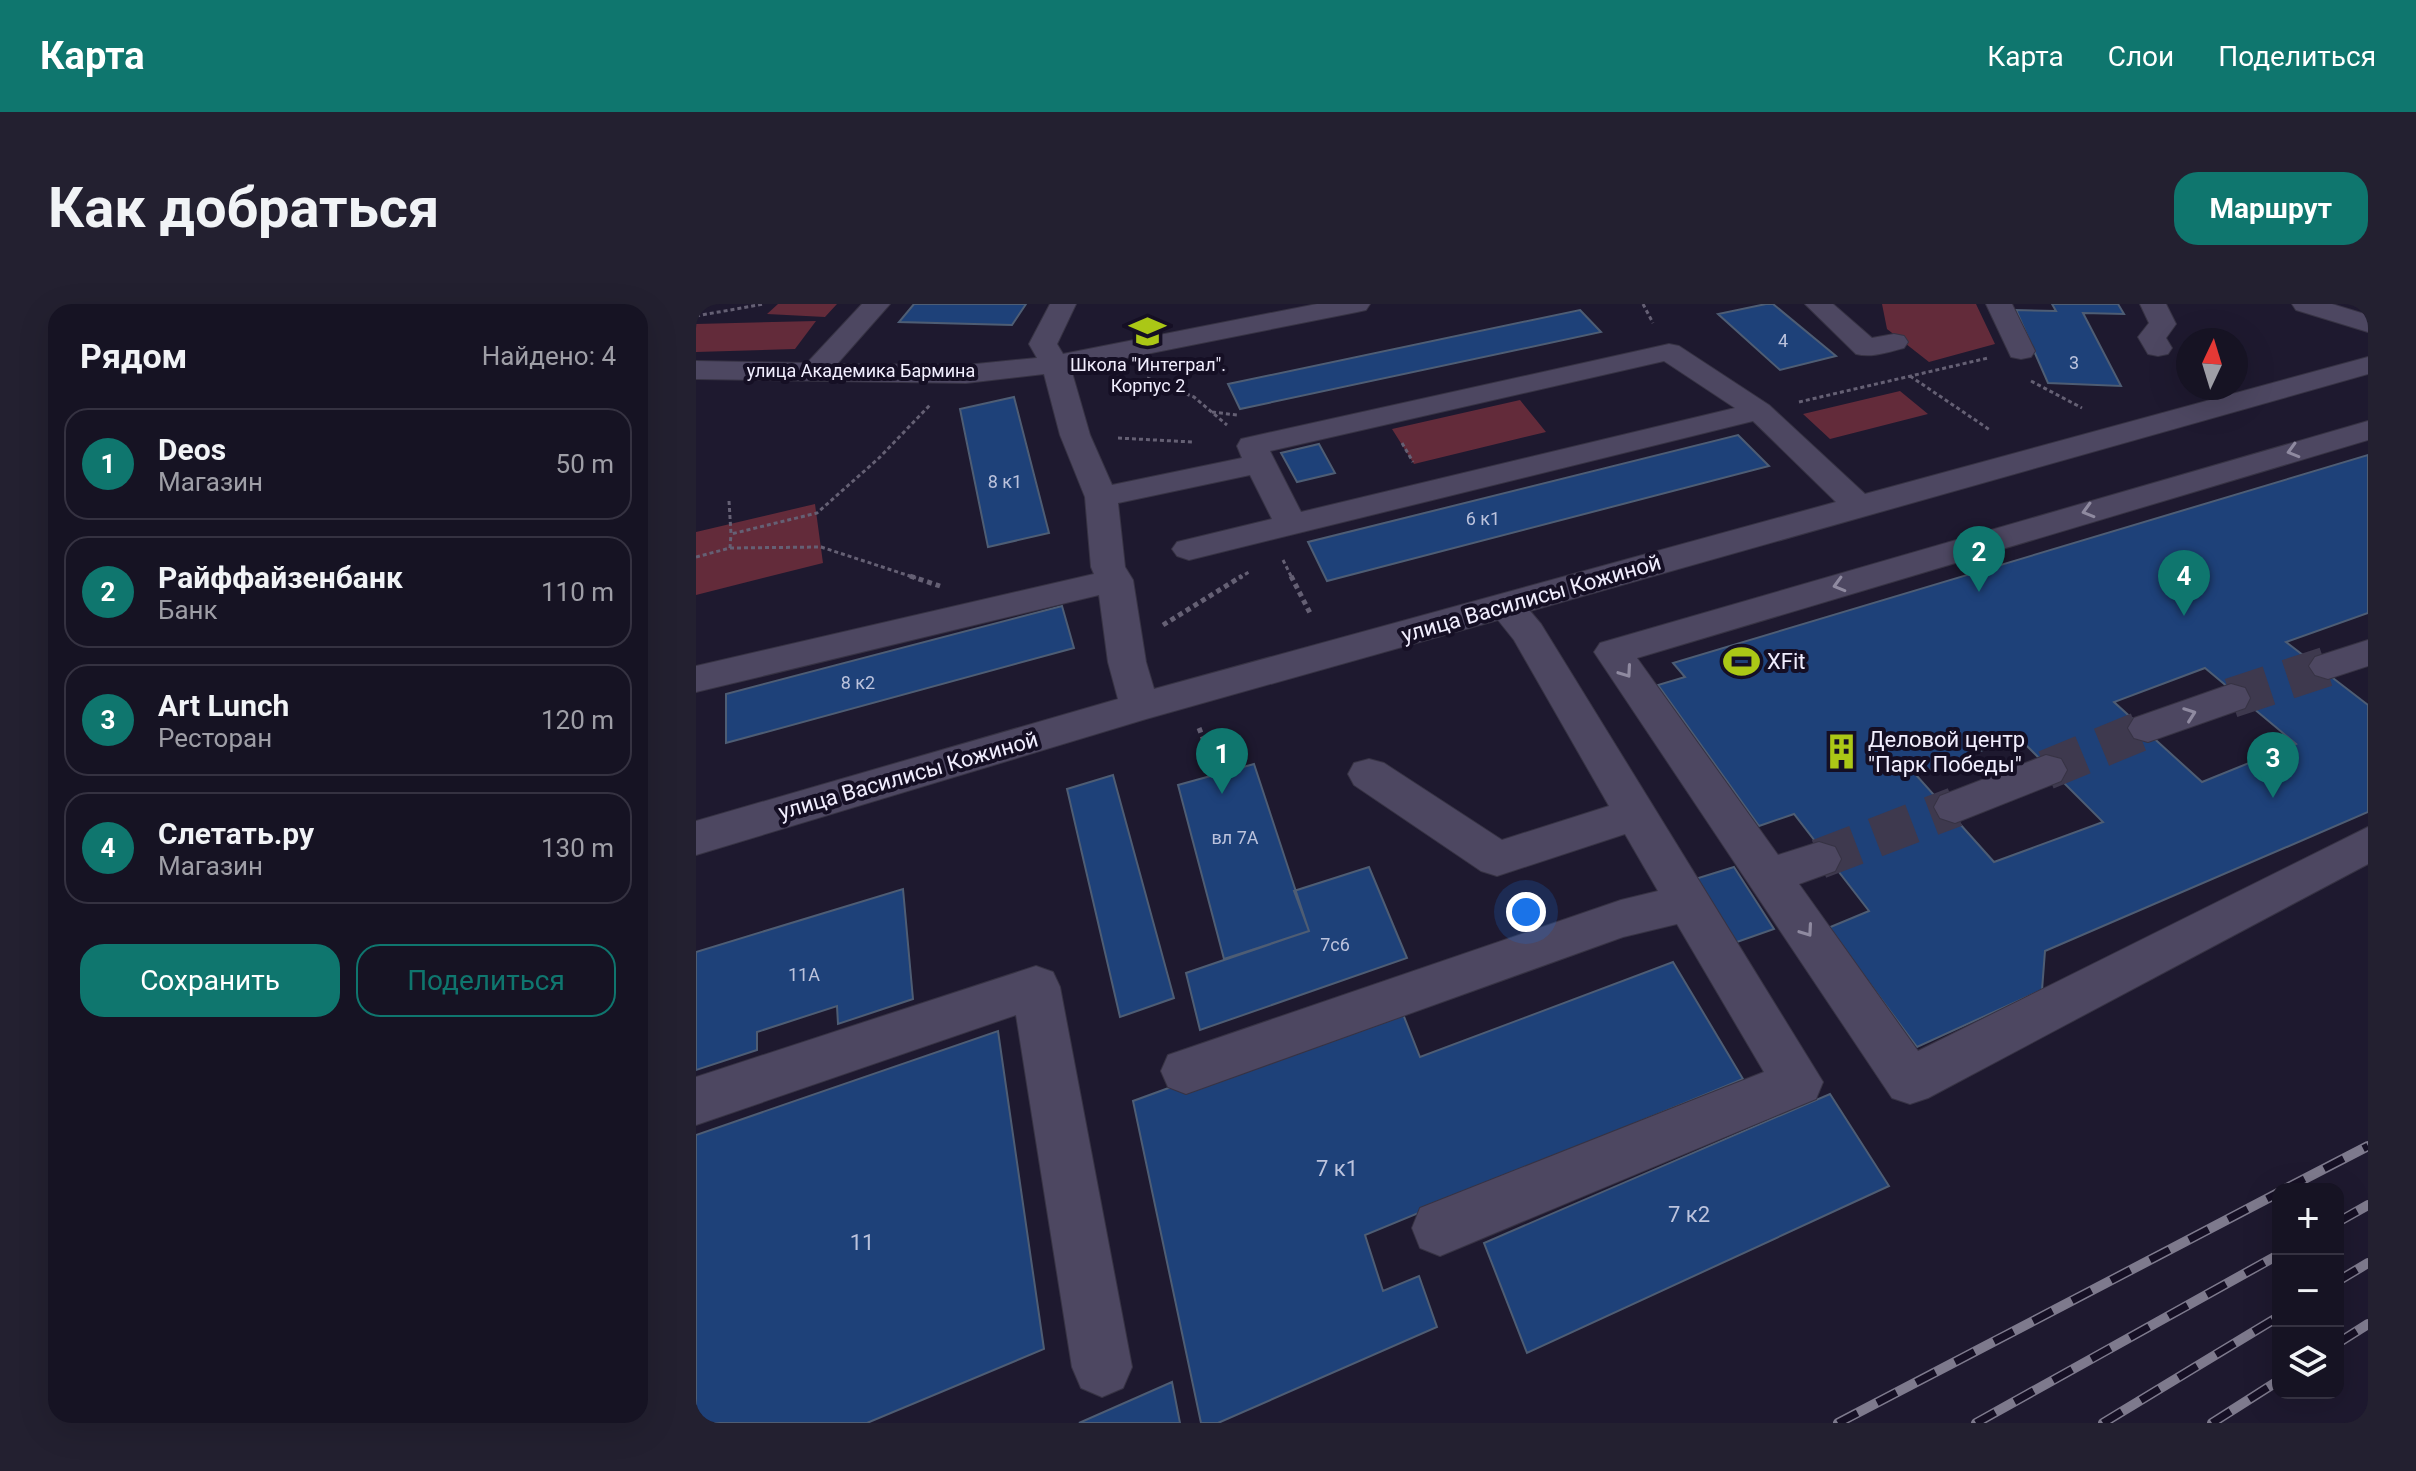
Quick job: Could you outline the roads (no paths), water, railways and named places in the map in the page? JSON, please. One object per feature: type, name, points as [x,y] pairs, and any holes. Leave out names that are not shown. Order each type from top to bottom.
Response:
[{"type":"street","points":[[815,371],[877,304]]},
{"type":"street","points":[[1063,304],[1043,344],[1055,364],[1075,435],[1101,497],[1108,567],[1115,580],[1124,643],[1140,707]]},
{"type":"street","points":[[1216,304],[1230,329]]},
{"type":"street","name":"улица Академика Бармина","points":[[696,370],[966,374],[1055,364],[1357,304]]},
{"type":"street","points":[[1818,304],[1866,348],[1894,342]]},
{"type":"street","points":[[1999,304],[2021,351]]},
{"type":"street","points":[[2153,304],[2163,324],[2152,337],[2158,348]]},
{"type":"street","points":[[2305,304],[2368,324]]},
{"type":"street","points":[[1101,497],[1669,352],[1759,411],[1859,506]]},
{"type":"street","name":"улица Василисы Кожиной","points":[[696,838],[1140,707],[2368,365]]},
{"type":"street","points":[[1189,549],[1278,534],[1759,411]]},
{"type":"street","points":[[2368,430],[2139,474],[1613,652],[1910,1081],[2368,844]]},
{"type":"street","points":[[2092,442],[2139,474]]},
{"type":"street","points":[[1257,455],[1278,534]]},
{"type":"street","points":[[696,679],[1115,580]]},
{"type":"street","points":[[1440,1228],[1798,1082],[1528,633],[1506,606]]},
{"type":"street","points":[[2328,666],[2368,653]]},
{"type":"street","points":[[2148,728],[2231,698]]},
{"type":"street","points":[[1955,807],[2046,770]]},
{"type":"street","points":[[1369,774],[1497,859],[1635,814]]},
{"type":"street","points":[[1770,876],[1819,859]]},
{"type":"street","points":[[1186,1071],[1621,919],[1688,903]]},
{"type":"street","points":[[696,1101],[1036,987],[1102,1367]]},
{"type":"tunnel","points":[[2231,698],[2328,666]]},
{"type":"tunnel","points":[[2046,770],[2148,728]]},
{"type":"tunnel","points":[[1819,859],[1955,807]]},
{"type":"railway","points":[[2297,1183],[2368,1146]]},
{"type":"railway","points":[[1838,1423],[2272,1196]]},
{"type":"railway","points":[[2344,1219],[2368,1205]]},
{"type":"railway","points":[[1976,1423],[2272,1258]]},
{"type":"railway","points":[[2344,1277],[2368,1263]]},
{"type":"railway","points":[[2103,1423],[2272,1321]]},
{"type":"railway","points":[[2344,1339],[2368,1324]]},
{"type":"railway","points":[[2212,1423],[2272,1385]]},
{"type":"place","name":"Школа \"Интеграл\". Корпус 2","points":[[1148,331]]},
{"type":"place","name":"Райффайзенбанк","points":[[1979,592]]},
{"type":"place","name":"Слетать.ру","points":[[2184,616]]},
{"type":"place","name":"XFit","points":[[1741,661]]},
{"type":"place","name":"Деловой центр \"Парк Победы\"","points":[[1842,752]]},
{"type":"place","name":"Deos","points":[[1222,794]]},
{"type":"place","name":"Art Lunch","points":[[2273,798]]}]
